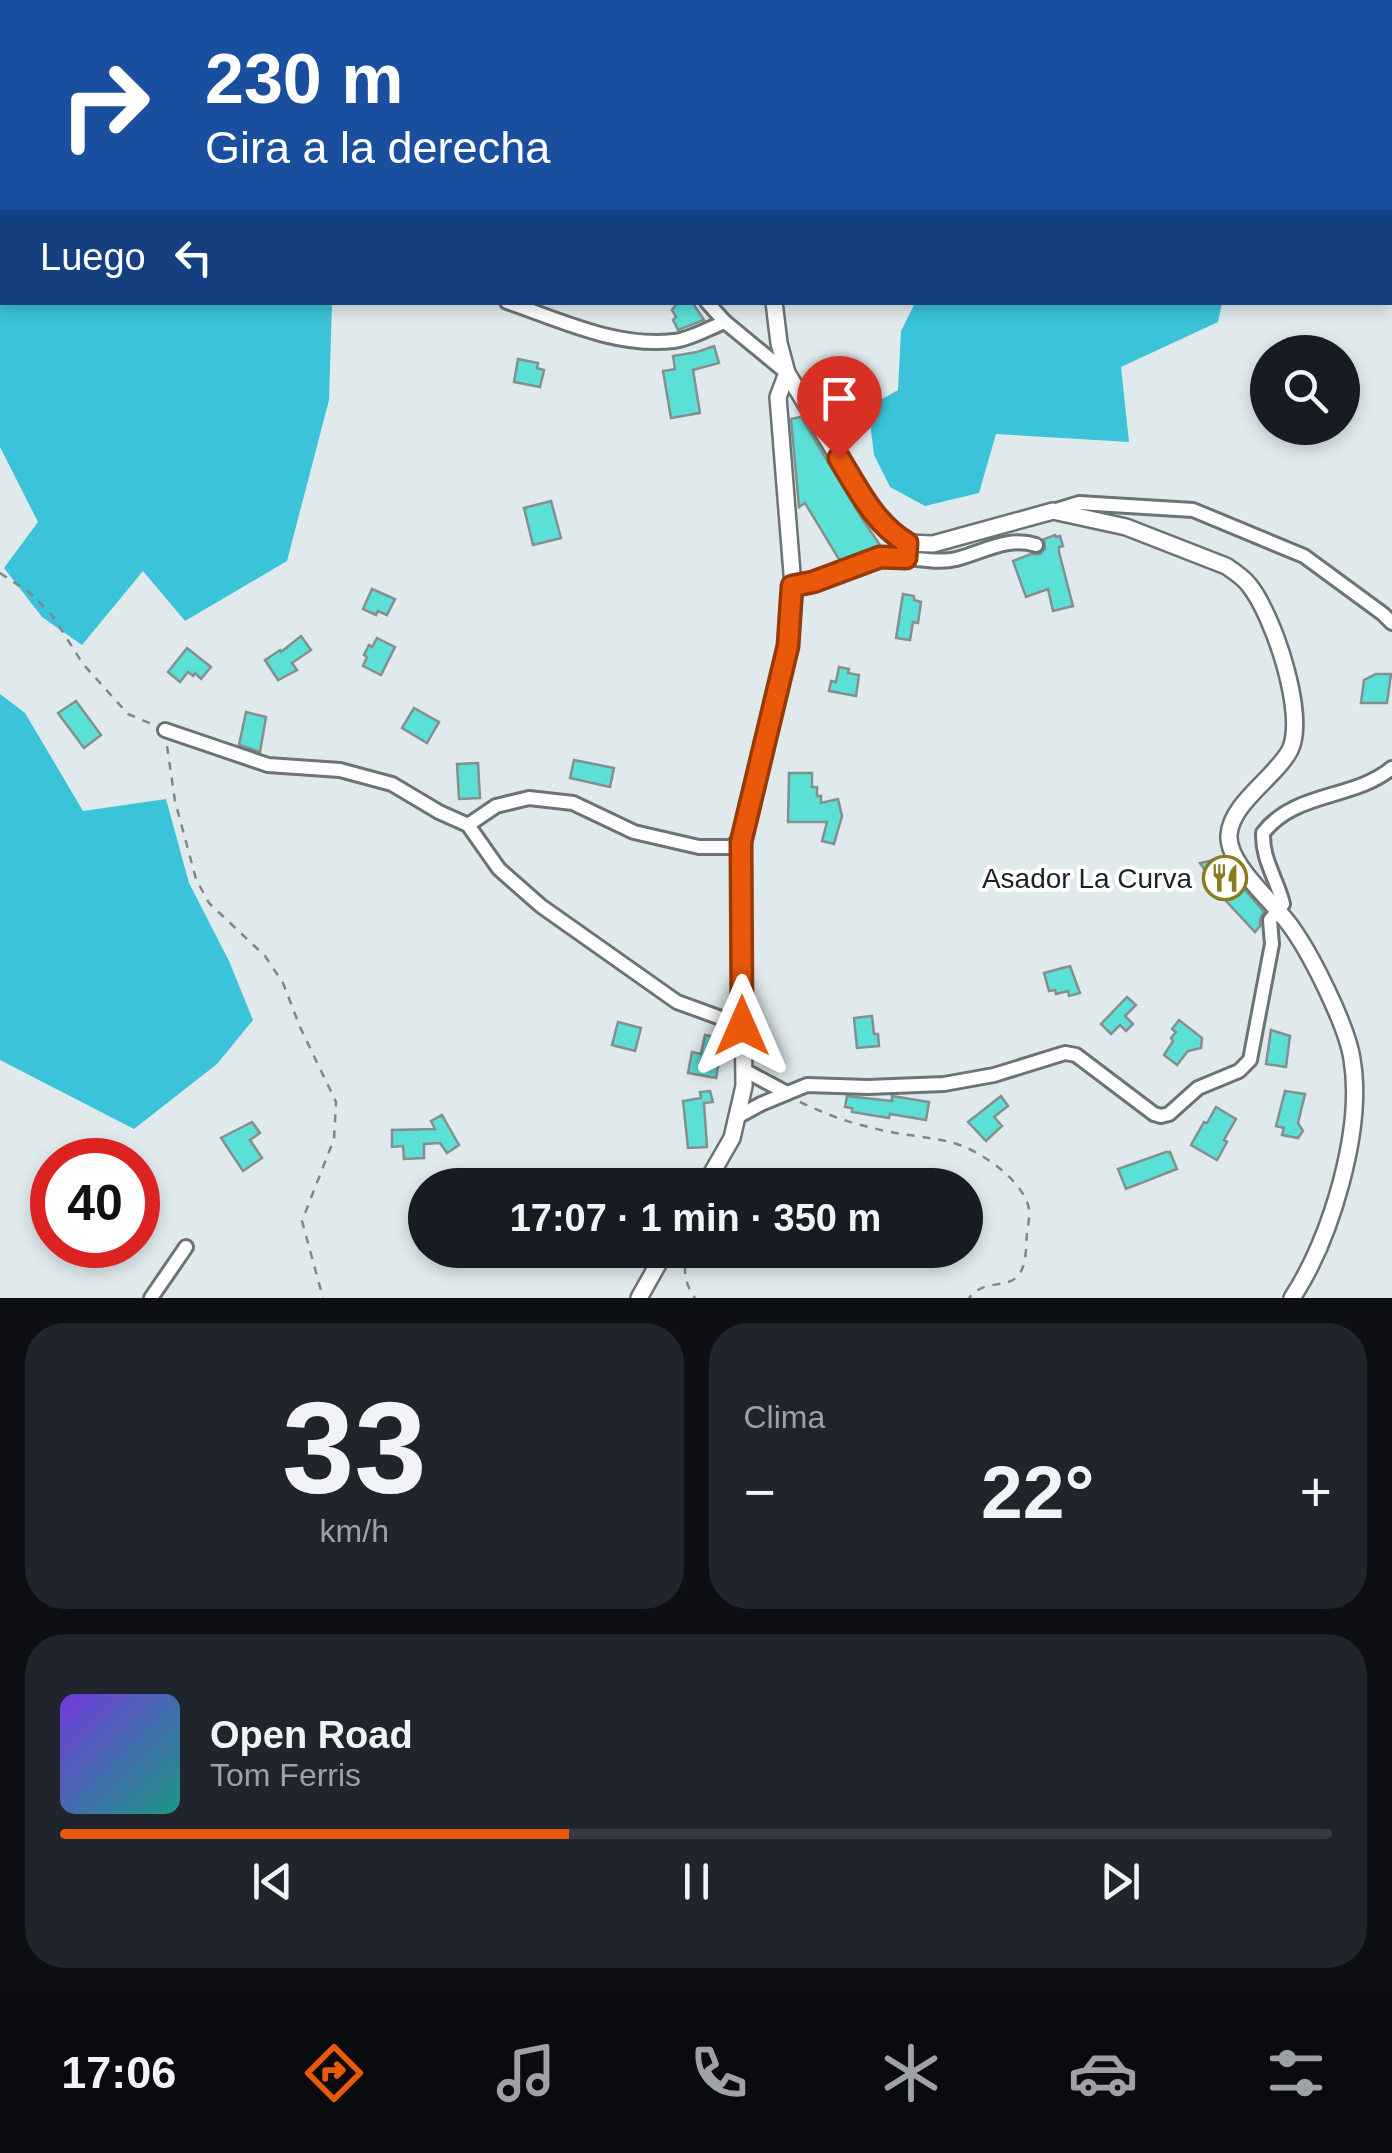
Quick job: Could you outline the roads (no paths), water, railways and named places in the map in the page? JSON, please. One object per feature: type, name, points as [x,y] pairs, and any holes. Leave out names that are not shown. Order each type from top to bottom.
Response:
[{"type":"street","points":[[516,305],[637,342],[682,339],[724,322]]},
{"type":"street","points":[[710,305],[724,322],[787,373]]},
{"type":"street","points":[[774,305],[787,373],[873,514],[906,550],[952,560],[1012,542],[1036,545]]},
{"type":"street","points":[[715,1168],[732,1138],[744,1086],[741,842],[788,646],[792,586],[778,398],[787,373]]},
{"type":"street","points":[[792,586],[880,557],[1080,503],[1193,510],[1304,556],[1392,623]]},
{"type":"street","points":[[1053,511],[1126,527],[1226,566],[1252,588],[1270,619],[1294,700],[1291,749],[1235,816],[1228,837],[1237,861],[1294,930],[1329,996],[1348,1042],[1354,1082],[1345,1170],[1314,1255],[1292,1298]]},
{"type":"street","points":[[165,730],[268,765],[340,770],[392,784],[468,825],[499,869],[541,906],[677,1002],[742,1026]]},
{"type":"street","points":[[739,1116],[808,1085],[944,1084],[994,1076],[1066,1053],[1076,1056],[1154,1114],[1169,1114],[1198,1088],[1239,1072],[1250,1060],[1272,944],[1270,920],[1283,904],[1268,868],[1263,833],[1282,814],[1314,799],[1353,790],[1392,768]]},
{"type":"street","points":[[468,825],[496,806],[529,798],[573,803],[634,832],[699,847],[728,847],[741,842]]},
{"type":"street","points":[[744,1070],[786,1093]]},
{"type":"street","points":[[761,1104],[764,1080]]},
{"type":"street","points":[[151,1298],[186,1247]]},
{"type":"street","points":[[639,1298],[656,1268]]},
{"type":"place","name":"Asador La Curva","points":[[1225,878]]}]
